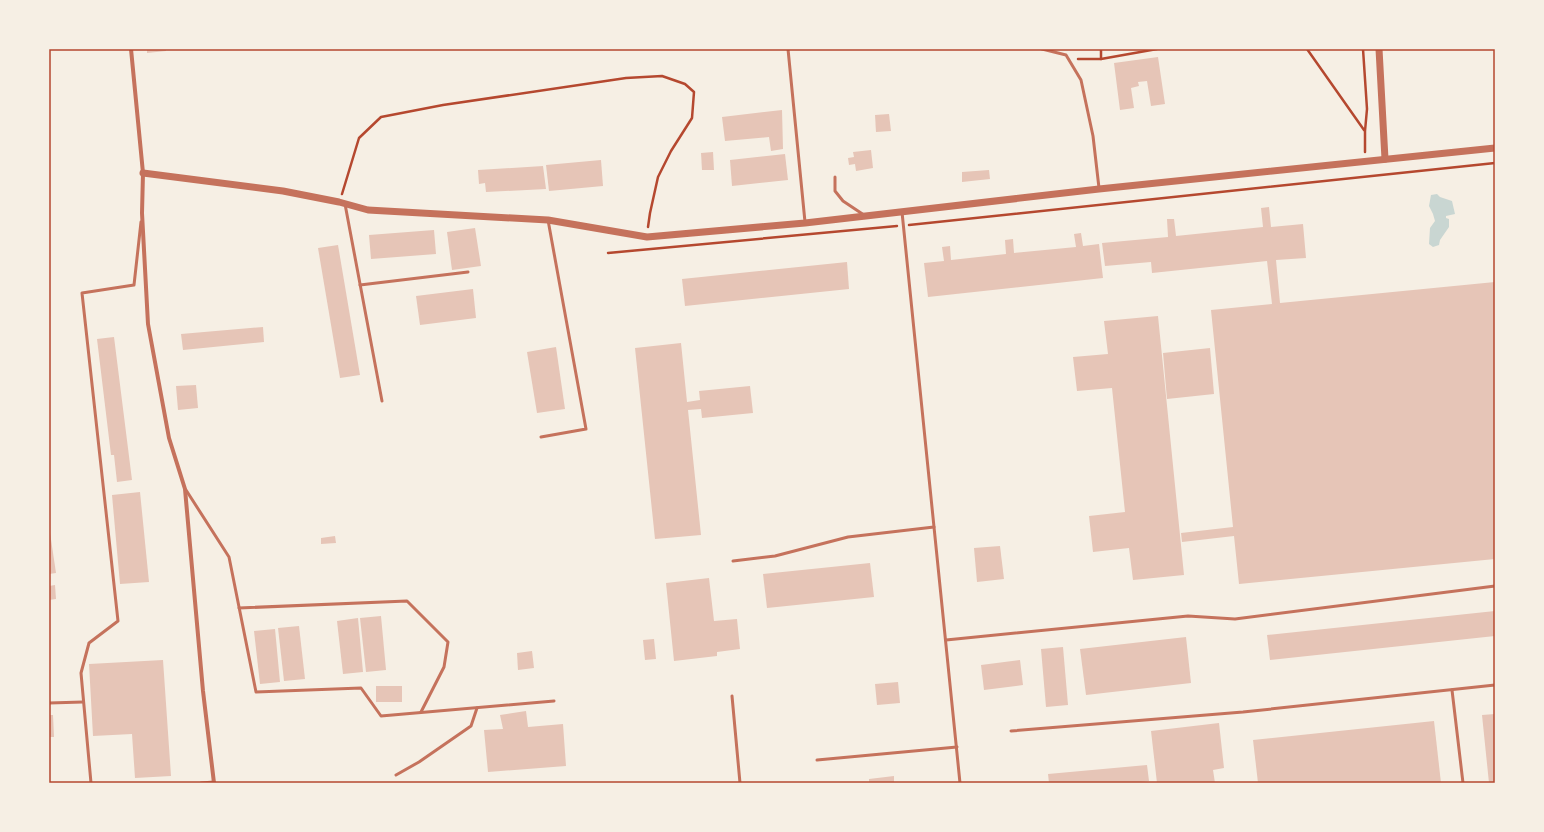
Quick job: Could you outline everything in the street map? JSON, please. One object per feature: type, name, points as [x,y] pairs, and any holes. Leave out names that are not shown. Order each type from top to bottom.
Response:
[{"type":"street","points":[[131,49],[143,173],[142,213],[148,324],[169,438],[185,488],[203,691],[214,783]]},
{"type":"street","points":[[1379,49],[1385,159]]},
{"type":"street","points":[[143,173],[283,191],[368,210],[396,213],[548,220],[648,237],[806,223],[1099,188],[1495,148]]},
{"type":"lane","points":[[788,49],[806,223]]},
{"type":"lane","points":[[1042,49],[1066,55],[1081,80],[1093,136],[1099,188]]},
{"type":"lane","points":[[835,177],[835,191],[843,201],[867,216]]},
{"type":"lane","points":[[342,203],[360,285],[382,401]]},
{"type":"lane","points":[[902,212],[960,783]]},
{"type":"lane","points":[[91,783],[81,673],[89,643],[118,621],[82,293],[134,285],[142,213]]},
{"type":"lane","points":[[541,437],[586,429],[548,220]]},
{"type":"lane","points":[[360,285],[468,272]]},
{"type":"lane","points":[[185,488],[229,557],[256,692],[361,688],[381,716],[554,701]]},
{"type":"lane","points":[[733,561],[775,556],[848,537],[934,527]]},
{"type":"lane","points":[[946,640],[1188,616],[1235,620],[1495,586]]},
{"type":"lane","points":[[239,608],[407,601],[448,642],[444,667],[421,712]]},
{"type":"lane","points":[[1011,731],[1243,712],[1495,685]]},
{"type":"lane","points":[[1452,690],[1463,783]]},
{"type":"lane","points":[[732,696],[740,783]]},
{"type":"lane","points":[[49,703],[84,702]]},
{"type":"lane","points":[[396,775],[419,762],[471,726],[477,708]]},
{"type":"lane","points":[[817,760],[957,747]]},
{"type":"lane","points":[[201,783],[214,783]]},
{"type":"path","points":[[1101,49],[1101,59]]},
{"type":"path","points":[[1078,59],[1101,59],[1157,49]]},
{"type":"path","points":[[1307,49],[1365,131]]},
{"type":"path","points":[[1363,49],[1367,109],[1365,161]]},
{"type":"path","points":[[342,203],[359,138],[381,117],[443,104],[564,86],[626,78],[662,76],[685,84],[694,92],[692,118],[671,151],[658,177],[650,212],[648,237]]},
{"type":"path","points":[[608,253],[903,225],[1495,163]]},
{"type":"shaded area","points":[[1437,194],[1440,197],[1452,201],[1455,214],[1446,216],[1446,218],[1449,219],[1449,227],[1440,240],[1439,245],[1433,247],[1429,244],[1430,228],[1435,221],[1429,206],[1431,195]]},
{"type":"building","points":[[147,49],[166,49],[166,51],[147,53]]},
{"type":"building","points":[[1158,57],[1165,104],[1151,106],[1147,81],[1138,82],[1139,86],[1131,88],[1134,108],[1120,110],[1114,63]]},
{"type":"building","points":[[782,110],[783,149],[771,151],[769,137],[725,141],[722,117]]},
{"type":"building","points":[[889,114],[891,131],[876,132],[875,115]]},
{"type":"building","points":[[871,150],[873,168],[856,171],[855,164],[849,165],[848,158],[854,157],[853,152]]},
{"type":"building","points":[[713,152],[714,170],[702,170],[701,153]]},
{"type":"building","points":[[785,154],[788,180],[732,186],[730,160]]},
{"type":"building","points":[[601,160],[603,186],[549,191],[546,165]]},
{"type":"building","points":[[543,166],[546,189],[486,192],[485,183],[479,184],[478,170]]},
{"type":"building","points":[[989,170],[990,179],[962,182],[962,172]]},
{"type":"building","points":[[1269,207],[1271,227],[1303,224],[1306,258],[1276,260],[1280,303],[1495,282],[1495,559],[1239,584],[1234,536],[1182,542],[1181,533],[1233,527],[1211,310],[1272,304],[1267,261],[1152,273],[1151,262],[1105,266],[1102,243],[1168,237],[1167,219],[1174,219],[1176,236],[1263,227],[1261,208]]},
{"type":"building","points":[[475,228],[481,266],[452,270],[447,232]]},
{"type":"building","points":[[434,230],[436,254],[371,259],[369,235]]},
{"type":"building","points":[[1081,233],[1083,246],[1099,244],[1103,278],[928,297],[924,263],[944,261],[942,247],[950,246],[951,260],[1006,254],[1005,240],[1013,239],[1014,253],[1076,247],[1074,234]]},
{"type":"building","points":[[338,245],[360,375],[340,378],[318,248]]},
{"type":"building","points":[[847,262],[849,289],[685,306],[682,279]]},
{"type":"building","points":[[473,289],[476,318],[420,325],[416,296]]},
{"type":"building","points":[[1158,316],[1184,575],[1133,580],[1129,548],[1093,552],[1089,516],[1125,512],[1112,388],[1077,391],[1073,357],[1108,354],[1104,321]]},
{"type":"building","points":[[263,327],[264,342],[183,350],[181,334]]},
{"type":"building","points":[[114,337],[132,480],[117,482],[114,455],[111,455],[97,339]]},
{"type":"building","points":[[681,343],[687,402],[700,400],[699,391],[750,386],[753,413],[702,418],[701,409],[688,410],[701,535],[655,539],[635,348]]},
{"type":"building","points":[[556,347],[565,409],[537,413],[527,352]]},
{"type":"building","points":[[1210,348],[1214,394],[1167,399],[1163,353]]},
{"type":"building","points":[[196,385],[198,408],[178,410],[176,386]]},
{"type":"building","points":[[140,492],[149,582],[120,584],[112,495]]},
{"type":"building","points":[[49,526],[56,573],[49,574]]},
{"type":"building","points":[[335,536],[336,543],[321,544],[321,538]]},
{"type":"building","points":[[1000,546],[1004,579],[977,582],[974,548]]},
{"type":"building","points":[[870,563],[874,597],[767,608],[763,574]]},
{"type":"building","points":[[709,578],[714,621],[737,619],[740,649],[717,652],[717,656],[674,661],[666,583]]},
{"type":"building","points":[[55,585],[56,599],[49,600],[49,586]]},
{"type":"building","points":[[1495,611],[1495,636],[1270,660],[1267,635]]},
{"type":"building","points":[[381,616],[386,670],[366,672],[360,618]]},
{"type":"building","points":[[358,618],[363,672],[343,674],[337,621]]},
{"type":"building","points":[[299,626],[305,679],[284,681],[278,628]]},
{"type":"building","points":[[275,629],[280,682],[260,684],[254,631]]},
{"type":"building","points":[[1186,637],[1191,683],[1086,695],[1080,649]]},
{"type":"building","points":[[654,639],[656,659],[645,660],[643,640]]},
{"type":"building","points":[[1063,647],[1068,705],[1046,707],[1041,649]]},
{"type":"building","points":[[532,651],[534,668],[518,670],[517,653]]},
{"type":"building","points":[[163,660],[171,776],[135,778],[132,734],[93,736],[89,664]]},
{"type":"building","points":[[1020,660],[1023,685],[984,690],[981,665]]},
{"type":"building","points":[[898,682],[900,703],[877,705],[875,684]]},
{"type":"building","points":[[376,686],[402,686],[402,702],[376,702]]},
{"type":"building","points":[[526,711],[528,727],[563,724],[566,766],[488,772],[484,730],[503,729],[500,715]]},
{"type":"building","points":[[1495,714],[1495,783],[1489,783],[1482,715]]},
{"type":"building","points":[[49,715],[53,715],[54,737],[49,737]]},
{"type":"building","points":[[1434,721],[1441,783],[1258,783],[1253,740]]},
{"type":"building","points":[[1219,723],[1224,768],[1213,770],[1215,783],[1157,783],[1151,731]]},
{"type":"building","points":[[1147,765],[1149,781],[1132,783],[1049,783],[1048,774]]},
{"type":"building","points":[[894,776],[894,783],[869,783],[869,779]]}]
